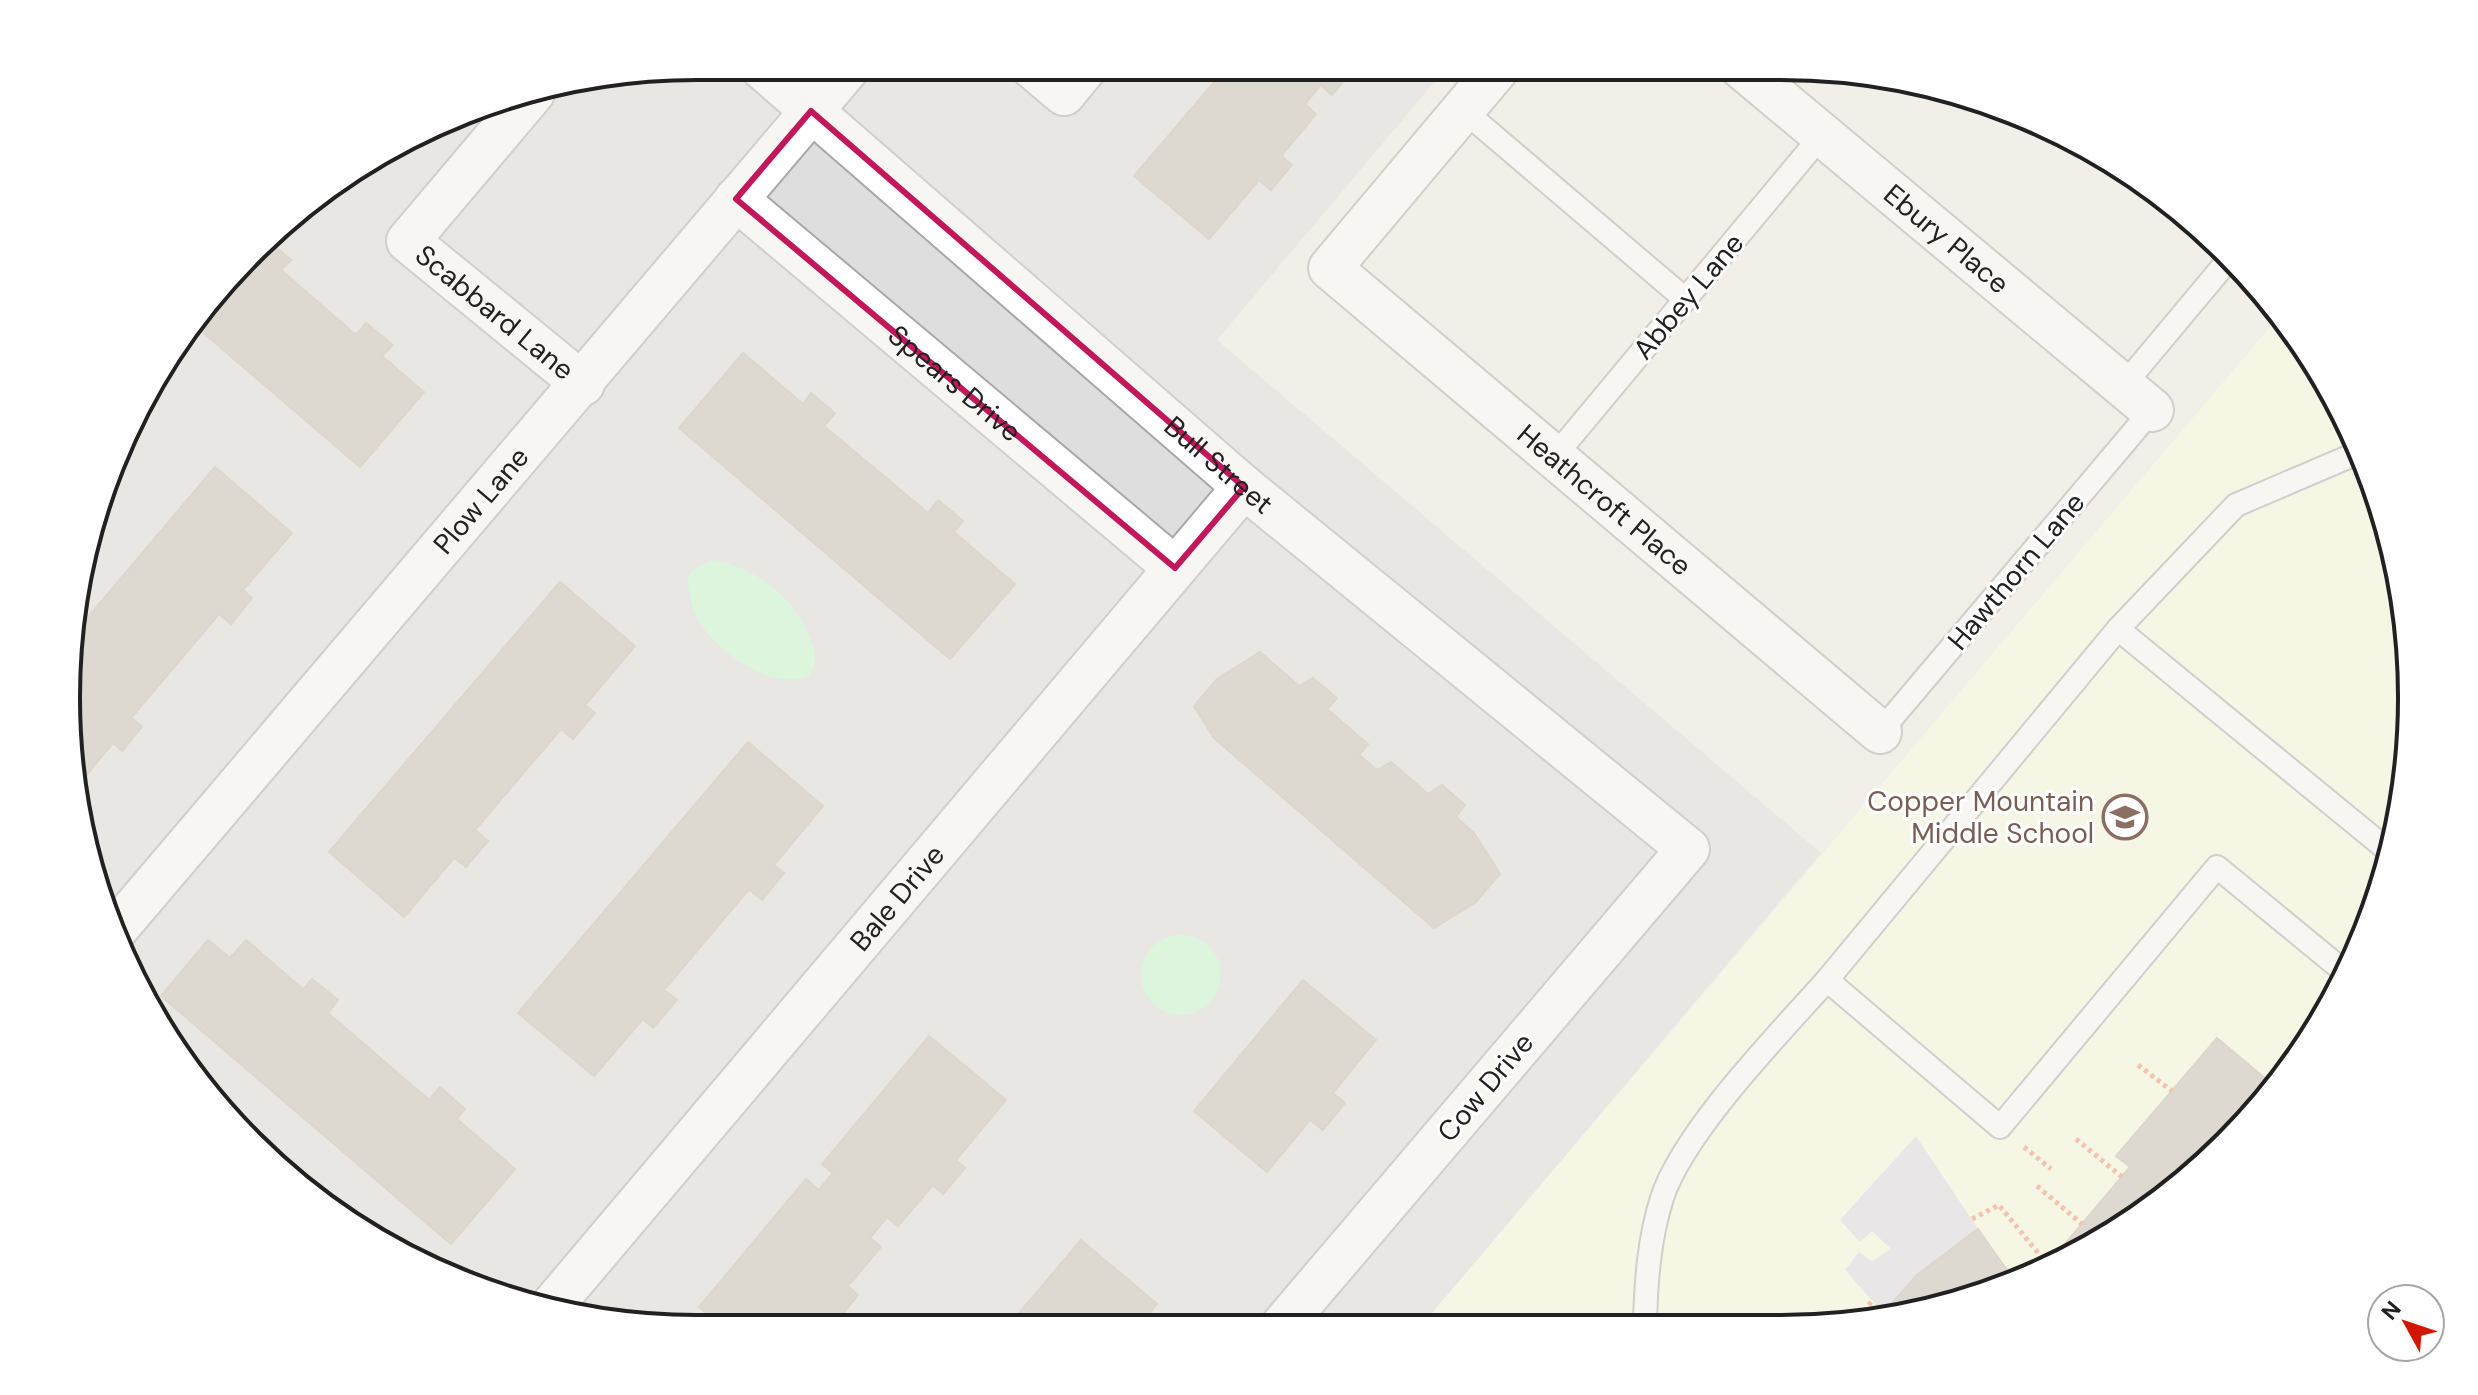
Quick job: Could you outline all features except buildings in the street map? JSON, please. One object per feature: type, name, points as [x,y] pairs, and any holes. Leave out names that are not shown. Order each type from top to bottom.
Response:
[{"type":"street","name":"Bull Street","points":[[776,80],[1244,487],[1688,849]]},
{"type":"street","name":"Plow Lane","points":[[123,922],[583,384],[838,80]]},
{"type":"street","points":[[1463,110],[1488,80]]},
{"type":"street","name":"Ebury Place","points":[[1756,80],[2138,398]]},
{"type":"street","name":"Scabbard Lane","points":[[522,106],[408,241],[583,384]]},
{"type":"street","name":"Heathcroft Place","points":[[1463,110],[1330,268],[1880,732]]},
{"type":"street","name":"Spears Drive","points":[[736,199],[1175,568]]},
{"type":"street","name":"Bale Drive","points":[[558,1299],[1244,487]]},
{"type":"street","name":"Cow Drive","points":[[1291,1315],[1688,849]]},
{"type":"lane","points":[[1463,110],[1685,299]]},
{"type":"lane","name":"Abbey Lane","points":[[1554,457],[1822,135]]},
{"type":"lane","name":"Hawthorn Lane","points":[[1880,732],[2138,398],[2224,268]]},
{"type":"lane","points":[[1645,1315],[1646,1272],[1663,1196],[1692,1144],[1723,1100],[1827,980],[2118,629],[2236,505],[2349,457]]},
{"type":"lane","points":[[2118,629],[2380,844]]},
{"type":"lane","points":[[1827,980],[2000,1127],[2217,867],[2337,965]]},
{"type":"path","points":[[2138,1065],[2172,1091]]},
{"type":"path","points":[[2076,1139],[2122,1177]]},
{"type":"path","points":[[2037,1186],[2082,1224]]},
{"type":"path","points":[[1972,1219],[1999,1205],[2041,1257]]},
{"type":"path","points":[[1866,1309],[1872,1301]]},
{"type":"highlighted area","points":[[811,111],[1244,487],[1175,568],[736,199]]},
{"type":"shaded area","points":[[1436,80],[1217,340],[1821,853],[1430,1315],[698,1315],[617,1310],[538,1294],[499,1282],[461,1268],[389,1232],[354,1211],[290,1162],[233,1105],[208,1073],[184,1041],[144,971],[127,934],[101,857],[85,778],[81,738],[81,657],[85,617],[101,538],[127,461],[163,389],[208,322],[261,261],[322,208],[389,163],[461,127],[538,101],[617,85],[657,81]]},
{"type":"shaded area","name":"Copper Mountain Middle School","points":[[2272,325],[2294,354],[2334,424],[2351,461],[2377,538],[2393,617],[2397,657],[2397,738],[2393,778],[2377,857],[2351,934],[2294,1041],[2245,1105],[2188,1162],[2124,1211],[2017,1268],[1940,1294],[1861,1310],[1821,1314],[1430,1315]]},
{"type":"shaded area","points":[[1916,1136],[1978,1229],[1917,1275],[1888,1305],[1878,1307],[1845,1270],[1859,1252],[1872,1261],[1891,1249],[1872,1231],[1860,1242],[1840,1220]]},
{"type":"green space","points":[[713,560],[759,578],[785,599],[804,626],[814,650],[815,664],[808,676],[794,679],[763,674],[733,657],[709,635],[695,613],[687,580],[691,571]]},
{"type":"green space","points":[[1173,935],[1189,935],[1210,946],[1221,967],[1221,983],[1210,1004],[1189,1015],[1173,1015],[1159,1009],[1147,997],[1141,983],[1141,967],[1147,953],[1159,941]]},
{"type":"place","name":"Copper Mountain Middle School","points":[[2125,817]]}]
